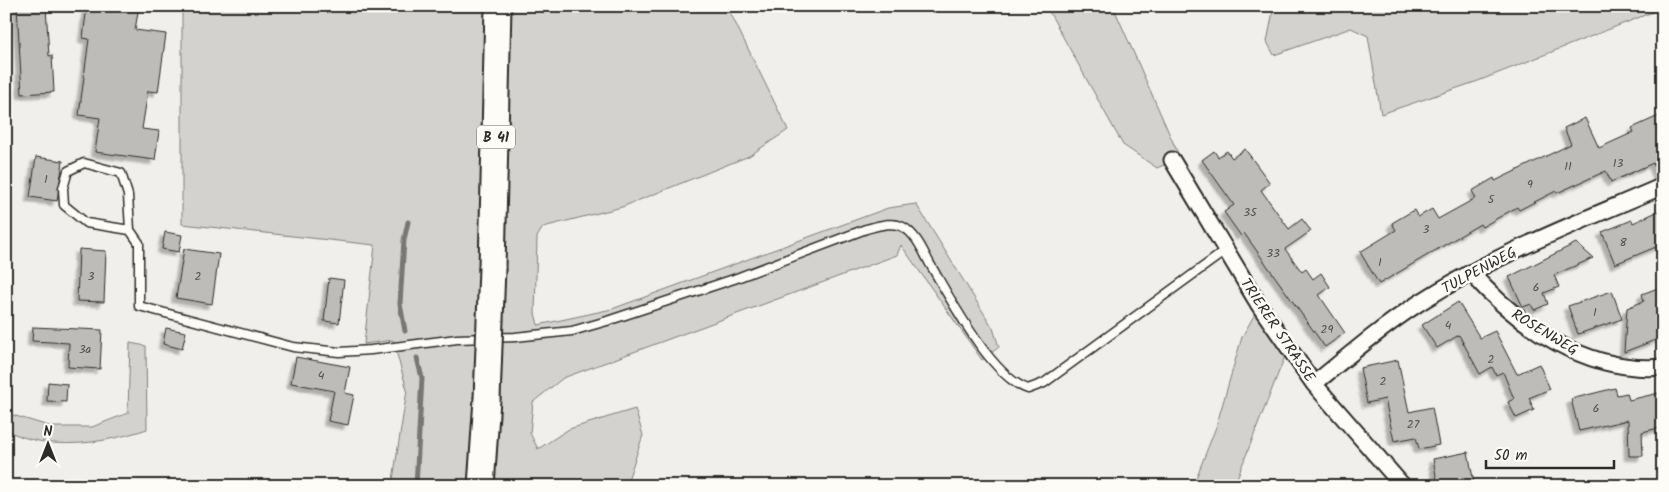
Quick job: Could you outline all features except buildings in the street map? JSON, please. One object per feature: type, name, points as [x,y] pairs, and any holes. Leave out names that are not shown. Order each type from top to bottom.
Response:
[{"type":"highway","name":"B 41","points":[[481,486],[487,399],[492,268],[498,6]]},
{"type":"street","name":"TRIERER STRASSE","points":[[1172,160],[1225,251],[1314,384],[1403,486]]},
{"type":"street","name":"TULPENWEG","points":[[1314,384],[1419,303],[1471,273],[1513,251],[1663,186]]},
{"type":"street","name":"ROSENWEG","points":[[1471,273],[1519,319],[1554,341],[1589,358],[1624,366],[1663,367]]},
{"type":"lane","points":[[130,230],[86,223],[64,204],[64,188],[68,171],[84,163],[121,173],[128,196],[130,230],[139,244],[139,306],[293,347],[339,352],[371,350],[457,339],[515,337],[572,331],[734,279],[866,229],[885,224],[902,226],[913,234],[951,300],[992,362],[1017,386],[1028,390],[1044,383],[1225,251]]},
{"type":"shaded area","points":[[182,6],[727,6],[788,130],[749,156],[622,207],[543,227],[537,237],[535,313],[538,325],[612,309],[888,208],[916,204],[993,328],[999,347],[982,360],[901,245],[897,255],[563,378],[533,402],[530,433],[538,449],[569,429],[635,409],[643,435],[626,486],[392,486],[407,390],[393,340],[364,344],[375,245],[182,224]]},
{"type":"shaded area","points":[[1046,6],[1113,6],[1180,158],[1157,168],[1123,145]]},
{"type":"shaded area","points":[[1288,6],[1663,6],[1663,8],[1478,81],[1381,114],[1368,36],[1351,28],[1274,55],[1267,42],[1273,11]]},
{"type":"shaded area","points":[[1256,312],[1285,356],[1234,486],[1193,486],[1216,427],[1242,337]]},
{"type":"shaded area","points":[[130,343],[146,346],[147,429],[112,439],[76,443],[40,441],[6,430],[6,413],[52,427],[92,427],[128,413]]},
{"type":"waterway","points":[[405,331],[400,304],[404,240],[408,222]]},
{"type":"waterway","points":[[416,486],[422,378],[417,358]]}]
